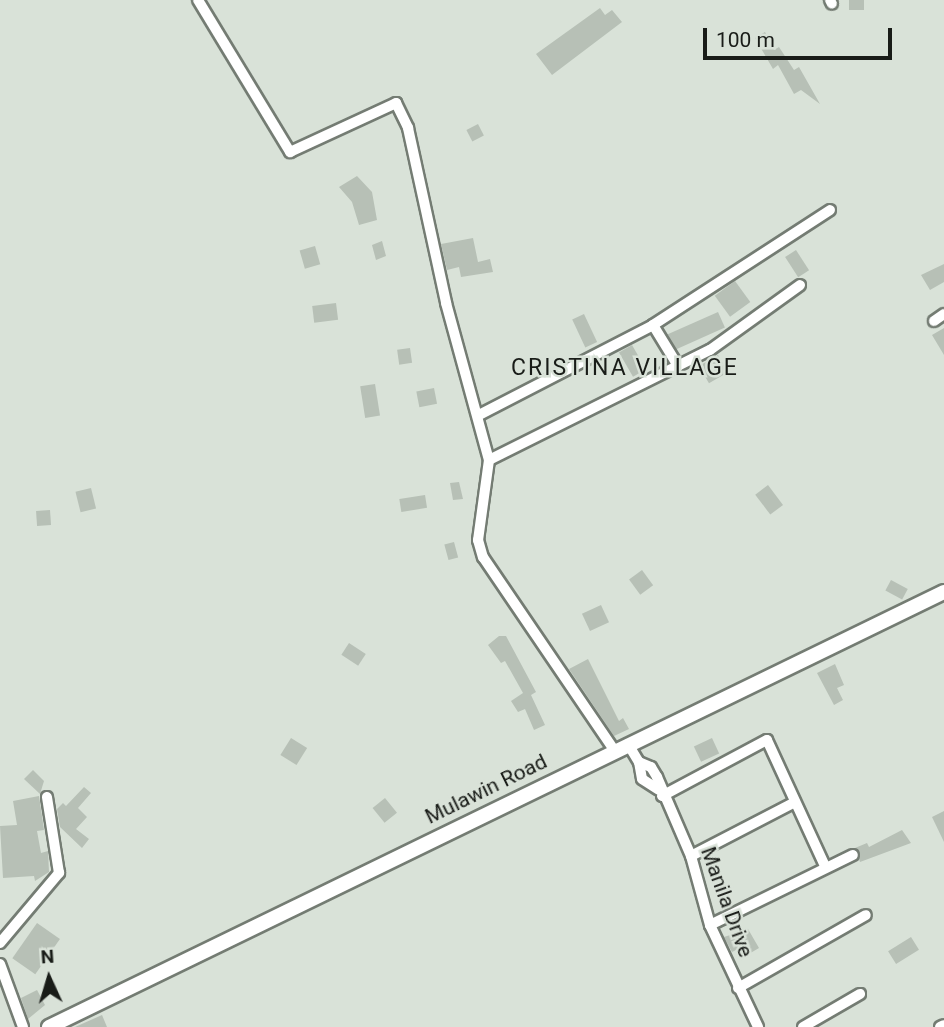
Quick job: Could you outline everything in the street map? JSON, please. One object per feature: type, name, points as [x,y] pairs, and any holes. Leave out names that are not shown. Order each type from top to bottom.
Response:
[{"type":"main road","name":"Mulawin Road","points":[[49,1027],[614,750],[944,592]]},
{"type":"street","points":[[198,0],[290,152],[396,103],[408,128],[446,303],[480,415],[489,460],[478,540],[483,557],[614,750]]},
{"type":"street","points":[[480,415],[653,325],[830,210]]},
{"type":"street","points":[[489,460],[710,350],[800,285]]},
{"type":"street","points":[[934,321],[944,314]]},
{"type":"street","points":[[653,325],[678,366]]},
{"type":"street","points":[[660,793],[767,740],[825,866]]},
{"type":"street","name":"Manila Drive","points":[[628,744],[639,762],[650,767],[691,856],[710,925],[758,1027]]},
{"type":"street","points":[[0,943],[59,873],[47,797]]},
{"type":"street","points":[[691,856],[795,802]]},
{"type":"street","points":[[710,925],[825,866],[853,855]]},
{"type":"street","points":[[738,988],[866,915]]},
{"type":"street","points":[[0,964],[23,1027]]},
{"type":"street","points":[[803,1027],[860,994]]},
{"type":"building","points":[[849,0],[864,0],[864,10],[849,10]]},
{"type":"building","points":[[600,8],[605,15],[612,10],[622,22],[552,75],[536,54]]},
{"type":"building","points":[[765,32],[774,50],[779,47],[794,70],[799,67],[820,104],[801,90],[794,94],[778,65],[773,69],[755,38]]},
{"type":"building","points":[[478,124],[484,136],[472,141],[466,130]]},
{"type":"building","points":[[357,176],[372,192],[377,220],[359,225],[352,202],[339,187]]},
{"type":"building","points":[[473,238],[478,262],[490,259],[493,272],[461,277],[459,267],[447,270],[441,244]]},
{"type":"building","points":[[382,241],[386,256],[376,260],[372,245]]},
{"type":"building","points":[[315,246],[320,264],[305,269],[300,250]]},
{"type":"building","points":[[796,250],[809,270],[798,277],[785,257]]},
{"type":"building","points":[[944,264],[944,282],[930,290],[921,275]]},
{"type":"building","points":[[735,281],[750,302],[730,317],[715,296]]},
{"type":"building","points":[[336,303],[338,320],[314,323],[312,306]]},
{"type":"building","points":[[718,312],[725,328],[675,350],[668,334]]},
{"type":"building","points":[[584,314],[597,342],[585,348],[572,319]]},
{"type":"building","points":[[944,328],[944,355],[932,335]]},
{"type":"building","points":[[632,345],[646,369],[633,377],[619,352]]},
{"type":"building","points":[[410,348],[412,363],[399,365],[397,350]]},
{"type":"building","points":[[718,355],[728,372],[709,383],[699,366]]},
{"type":"building","points":[[375,384],[380,416],[365,418],[360,386]]},
{"type":"building","points":[[434,388],[437,404],[419,407],[416,391]]},
{"type":"building","points":[[459,482],[463,499],[453,500],[450,483]]},
{"type":"building","points":[[768,485],[783,505],[770,515],[755,495]]},
{"type":"building","points":[[91,488],[96,508],[81,512],[75,492]]},
{"type":"building","points":[[425,495],[427,508],[401,512],[399,499]]},
{"type":"building","points":[[50,510],[51,525],[37,526],[36,511]]},
{"type":"building","points":[[454,542],[458,557],[448,560],[444,545]]},
{"type":"building","points":[[642,570],[653,585],[640,595],[629,579]]},
{"type":"building","points":[[891,580],[908,589],[902,600],[885,591]]},
{"type":"building","points":[[601,605],[609,622],[590,631],[582,614]]},
{"type":"building","points":[[499,636],[506,636],[536,692],[531,695],[545,725],[534,730],[525,709],[518,712],[511,701],[523,693],[505,661],[501,663],[488,645]]},
{"type":"building","points":[[349,643],[366,654],[358,666],[341,655]]},
{"type":"building","points":[[588,659],[619,721],[623,718],[629,729],[614,736],[569,669]]},
{"type":"building","points":[[835,664],[844,685],[837,688],[843,700],[834,705],[817,673]]},
{"type":"building","points":[[291,738],[307,748],[297,765],[280,755]]},
{"type":"building","points":[[712,738],[719,753],[701,762],[694,746]]},
{"type":"building","points":[[33,770],[44,781],[40,794],[24,779]]},
{"type":"building","points":[[84,787],[91,793],[78,808],[87,817],[76,829],[89,839],[82,848],[60,827],[57,809],[63,803],[66,806]]},
{"type":"building","points":[[39,796],[44,830],[37,831],[41,853],[48,851],[49,872],[35,881],[34,876],[3,878],[0,826],[17,825],[13,801]]},
{"type":"building","points":[[385,798],[397,813],[385,823],[373,808]]},
{"type":"building","points":[[944,811],[944,842],[932,817]]},
{"type":"building","points":[[902,830],[911,843],[860,862],[855,848],[867,843],[869,847]]},
{"type":"building","points":[[37,923],[60,939],[35,974],[12,958]]},
{"type":"building","points":[[748,929],[759,948],[747,955],[742,947],[732,952],[724,937]]},
{"type":"building","points":[[911,937],[919,950],[896,964],[888,951]]},
{"type":"building","points":[[37,990],[45,1005],[28,1019],[21,998]]},
{"type":"building","points":[[102,1015],[107,1027],[75,1027]]},
{"type":"district","name":"CRISTINA VILLAGE","points":[[625,368]]}]
